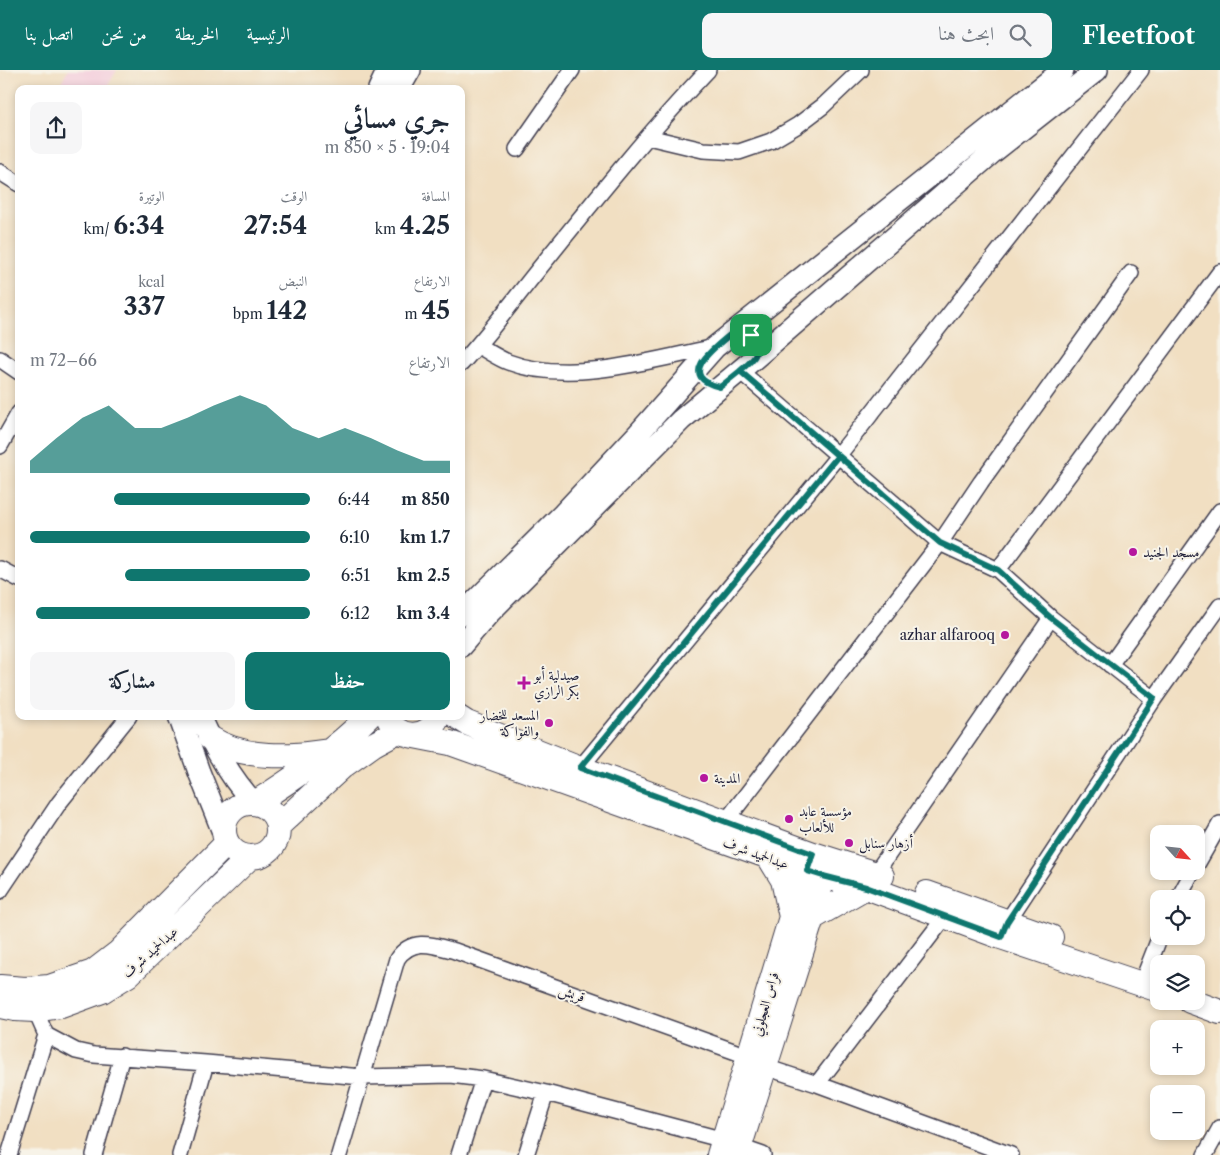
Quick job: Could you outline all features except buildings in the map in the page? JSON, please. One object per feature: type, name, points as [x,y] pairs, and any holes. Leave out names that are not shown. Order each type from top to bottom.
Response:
[{"type":"main road","points":[[255,803],[331,750],[365,720]]},
{"type":"main road","points":[[278,826],[343,766],[374,744],[398,728],[417,735],[425,732],[432,728],[436,720]]},
{"type":"main road","name":"عبدالحميد شرف","points":[[462,720],[580,768],[726,822],[818,865]]},
{"type":"main road","name":"عبدالحميد شرف","points":[[398,728],[450,743],[769,857],[818,865],[871,880],[1004,929],[1150,977]]},
{"type":"main road","points":[[210,738],[225,747],[267,755],[310,754],[331,750]]},
{"type":"main road","points":[[246,803],[255,803],[268,808],[276,819],[278,833],[273,846],[262,855],[249,858],[236,853],[225,837],[227,816],[232,810],[246,803]]},
{"type":"main road","name":"عبدالحميد شرف","points":[[0,987],[25,989],[49,987],[93,972],[120,952],[203,868],[225,837]]},
{"type":"main road","points":[[769,857],[802,918],[871,880]]},
{"type":"main road","name":"عبدالحميد شرف","points":[[0,1006],[35,1010],[62,1006],[102,991],[128,975],[249,858]]},
{"type":"main road","name":"فراس العجلوني","points":[[730,1149],[818,865]]},
{"type":"main road","points":[[203,868],[214,874],[222,885]]},
{"type":"main road","name":"عبدالحميد شرف","points":[[871,880],[945,917],[1004,929]]},
{"type":"main road","points":[[1205,991],[1220,996]]},
{"type":"main road","points":[[1205,1006],[1220,1012]]},
{"type":"street","points":[[381,85],[388,70]]},
{"type":"street","points":[[401,85],[410,70]]},
{"type":"street","points":[[517,149],[572,70]]},
{"type":"street","points":[[465,360],[677,102],[708,70]]},
{"type":"street","points":[[648,137],[702,150],[739,152],[770,141],[798,125],[823,106],[861,70]]},
{"type":"street","points":[[465,611],[638,435],[715,347],[1064,70]]},
{"type":"street","points":[[465,641],[490,612],[680,420],[748,364],[993,152],[1097,70]]},
{"type":"street","points":[[580,768],[838,456],[1140,70]]},
{"type":"street","points":[[0,172],[15,181]]},
{"type":"street","points":[[998,570],[1220,272]]},
{"type":"street","points":[[726,822],[940,543],[986,474],[1131,273]]},
{"type":"street","points":[[737,329],[755,338],[758,350],[748,364]]},
{"type":"street","points":[[478,346],[508,362],[546,371],[603,370],[715,347]]},
{"type":"street","points":[[0,359],[15,369]]},
{"type":"street","points":[[748,364],[838,456],[940,543],[998,570],[1051,618],[1154,698]]},
{"type":"street","points":[[699,366],[699,373],[706,382],[720,387]]},
{"type":"street","points":[[0,446],[15,421]]},
{"type":"street","points":[[1110,665],[1220,511]]},
{"type":"street","points":[[0,569],[15,577]]},
{"type":"street","points":[[1004,929],[1154,698],[1220,606]]},
{"type":"street","points":[[871,880],[1051,618]]},
{"type":"street","points":[[0,892],[59,802],[125,720]]},
{"type":"street","points":[[180,720],[225,837]]},
{"type":"street","points":[[202,720],[226,768],[243,791],[255,803]]},
{"type":"street","points":[[1205,850],[1220,824]]},
{"type":"street","points":[[817,1084],[945,917]]},
{"type":"street","name":"قريش","points":[[362,1077],[397,959],[402,951],[409,946],[433,945],[455,951],[1011,1155]]},
{"type":"street","points":[[10,1155],[46,1036],[35,1010]]},
{"type":"street","points":[[46,1036],[76,1051],[94,1055],[362,1077],[451,1075],[483,1079],[546,1094],[730,1149],[763,1155]]},
{"type":"street","points":[[94,1155],[122,1056]]},
{"type":"street","points":[[180,1155],[206,1063]]},
{"type":"street","points":[[339,1155],[362,1077]]},
{"type":"street","points":[[459,1155],[483,1079]]},
{"type":"street","points":[[526,1155],[546,1094]]},
{"type":"street","points":[[1205,1155],[1220,1128]]},
{"type":"shaded area","points":[[68,70],[117,70],[108,85],[59,85]]},
{"type":"place","name":"مسجد الجنيد","points":[[1133,552]]},
{"type":"place","name":"azhar alfarooq","points":[[1005,635]]},
{"type":"place","name":"صيدلية أبو بكر الرازي","points":[[524,683]]},
{"type":"place","name":"المسعد للخضار والفواكة","points":[[549,723]]},
{"type":"place","name":"المدينة","points":[[704,778]]},
{"type":"place","name":"مؤسسة عابد للألعاب","points":[[789,819]]},
{"type":"place","name":"أزهار سنابل","points":[[849,843]]},
{"type":"route","points":[[751,335],[737,329],[715,347],[699,366],[699,373],[702,378],[712,386],[720,387],[740,371],[789,413],[838,456],[580,768],[813,854],[807,871],[866,887],[1001,937],[1007,922],[1154,698],[1051,618],[998,570],[940,543],[838,456],[740,371],[755,358],[758,350],[755,338],[751,335]]}]
